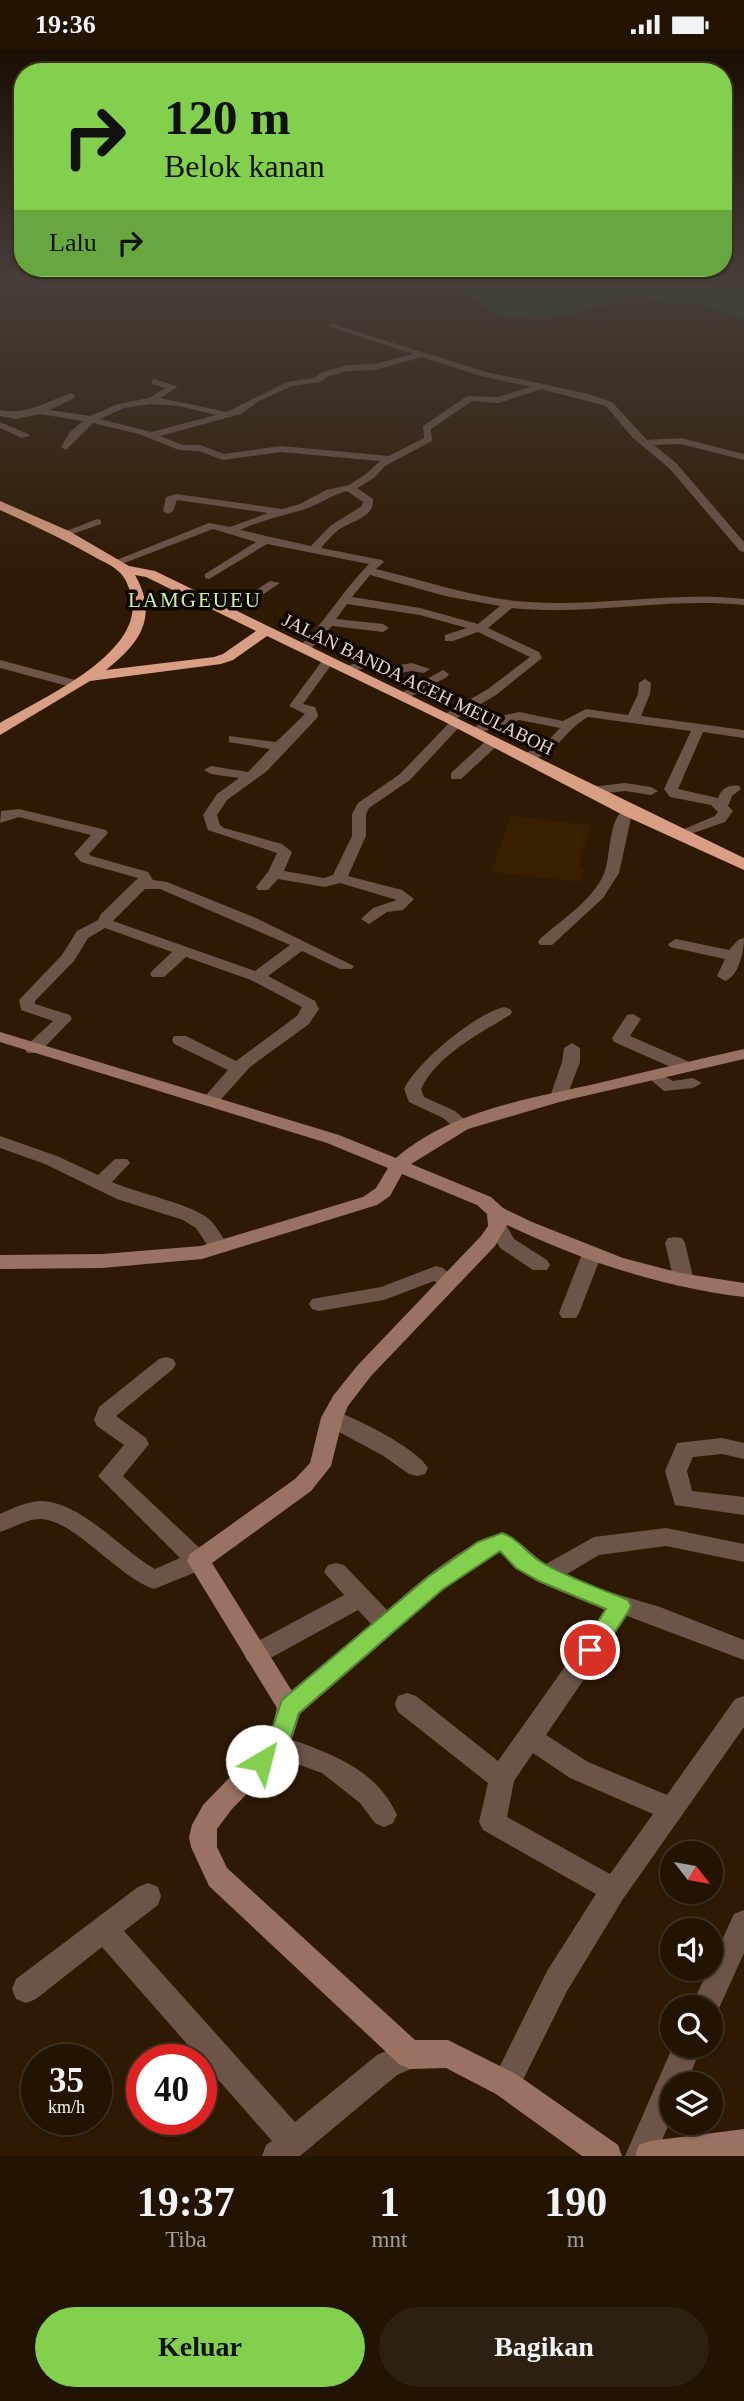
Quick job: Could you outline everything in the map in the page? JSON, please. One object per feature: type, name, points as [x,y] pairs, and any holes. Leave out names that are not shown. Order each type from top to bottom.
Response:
[{"type":"highway","name":"JALAN BANDA ACEH MEULABOH","points":[[0,505],[64,534],[120,566],[150,574],[345,668],[494,741],[590,792],[744,865]]},
{"type":"highway","points":[[0,730],[82,681],[120,652],[137,628],[140,613],[136,583],[120,566]]},
{"type":"highway","points":[[82,681],[216,661],[228,657],[265,631]]},
{"type":"street","points":[[151,435],[240,412],[256,399],[290,384],[318,379]]},
{"type":"street","points":[[502,379],[589,397],[609,404],[644,443],[658,451],[673,466],[744,549]]},
{"type":"street","points":[[66,447],[74,433],[90,419],[122,405],[153,399],[173,387],[155,382]]},
{"type":"street","points":[[232,530],[250,521],[307,505],[331,492],[349,488],[429,439],[426,428],[470,398],[499,400],[537,388]]},
{"type":"street","points":[[0,413],[16,416],[40,411],[71,396]]},
{"type":"street","points":[[153,399],[227,415]]},
{"type":"street","points":[[40,411],[90,419],[151,435],[182,448],[200,448],[223,457],[281,449],[393,459]]},
{"type":"street","points":[[0,425],[25,436]]},
{"type":"street","points":[[644,443],[681,441],[744,457]]},
{"type":"street","points":[[314,549],[335,528],[369,505],[369,501],[349,488]]},
{"type":"street","points":[[168,511],[170,499],[176,497],[282,512]]},
{"type":"street","points":[[211,510],[233,503]]},
{"type":"street","points":[[64,534],[97,522]]},
{"type":"street","points":[[120,566],[209,525],[266,540],[378,562],[358,580],[330,622],[304,649]]},
{"type":"street","points":[[209,576],[266,540]]},
{"type":"street","points":[[367,571],[396,577],[419,586],[510,604],[592,605],[703,597],[744,603]]},
{"type":"street","points":[[230,613],[274,583]]},
{"type":"street","points":[[339,879],[359,836],[359,814],[363,806],[405,778],[453,721],[536,659],[535,655],[514,642],[481,627],[399,607],[346,600]]},
{"type":"street","points":[[449,638],[481,627],[510,604]]},
{"type":"street","points":[[330,622],[383,628]]},
{"type":"street","points":[[263,887],[275,874],[285,852],[277,847],[237,838],[213,827],[210,814],[213,808],[262,768],[312,715],[310,710],[295,706],[328,660]]},
{"type":"street","points":[[0,664],[82,681]]},
{"type":"street","points":[[345,668],[368,664],[394,670],[412,667],[424,669]]},
{"type":"street","points":[[402,697],[443,674]]},
{"type":"street","points":[[633,719],[645,694],[645,683]]},
{"type":"street","points":[[527,758],[551,746],[570,724],[584,713],[744,734]]},
{"type":"street","points":[[473,731],[518,714],[570,724]]},
{"type":"street","points":[[679,834],[720,819],[726,811],[722,805],[675,794],[671,789],[698,729]]},
{"type":"street","points":[[234,739],[279,747]]},
{"type":"street","points":[[456,776],[494,741]]},
{"type":"street","points":[[211,769],[250,776]]},
{"type":"street","points":[[590,792],[625,787],[652,791]]},
{"type":"street","points":[[722,805],[726,795],[734,789]]},
{"type":"street","points":[[546,942],[598,895],[612,873],[624,817],[629,811]]},
{"type":"street","points":[[0,819],[6,814],[19,813],[101,833],[81,853],[86,859],[103,866],[143,875],[146,879],[106,917],[105,923]]},
{"type":"street","points":[[275,874],[325,883],[339,879],[397,893],[406,899],[398,907],[385,907],[369,919]]},
{"type":"street","points":[[143,884],[162,885],[251,921],[346,967]]},
{"type":"street","points":[[33,1049],[64,1019],[27,1007],[27,1000],[66,962],[78,936],[92,926],[105,923],[257,977],[303,999],[311,1009],[303,1020],[239,1069],[210,1101]]},
{"type":"street","points":[[676,944],[739,949],[725,976]]},
{"type":"street","points":[[257,977],[300,945]]},
{"type":"street","points":[[158,974],[184,950]]},
{"type":"street","points":[[462,1125],[448,1113],[415,1099],[411,1092],[413,1084],[443,1051],[504,1012]]},
{"type":"street","points":[[633,1019],[620,1038],[689,1075]]},
{"type":"street","points":[[0,1037],[333,1139],[484,1201],[497,1220],[507,1243],[540,1265]]},
{"type":"street","points":[[180,1040],[239,1069]]},
{"type":"street","points":[[559,1097],[571,1062],[572,1048]]},
{"type":"street","points":[[0,1262],[173,1257],[219,1247],[370,1201],[383,1192],[437,1137],[462,1125],[559,1097],[656,1077],[689,1075],[744,1054]]},
{"type":"street","points":[[0,1142],[51,1160],[143,1202],[190,1216],[204,1224],[219,1247]]},
{"type":"street","points":[[99,1184],[121,1163]]},
{"type":"street","points":[[497,1220],[663,1277],[744,1290]]},
{"type":"street","points":[[0,1523],[27,1513],[46,1510],[77,1526],[140,1573],[154,1580],[198,1560],[303,1485],[320,1466],[332,1418],[340,1402],[364,1371],[448,1282],[497,1220]]},
{"type":"street","points":[[675,1243],[684,1281]]},
{"type":"street","points":[[569,1313],[592,1254]]},
{"type":"street","points":[[319,1304],[384,1293],[436,1273],[448,1282]]},
{"type":"street","points":[[166,1364],[106,1413],[105,1420],[138,1444],[108,1476],[198,1560],[290,1707]]},
{"type":"street","points":[[332,1418],[390,1449],[417,1468]]},
{"type":"street","points":[[744,1451],[722,1446],[685,1449],[676,1471],[683,1499],[744,1506]]},
{"type":"street","points":[[546,1575],[594,1546],[666,1537],[744,1553]]},
{"type":"street","points":[[410,2055],[218,1877],[205,1849],[202,1836],[211,1816],[247,1775],[278,1746],[290,1707],[435,1583],[486,1548],[502,1542],[513,1549],[524,1562],[546,1575],[621,1606],[652,1613],[744,1650]]},
{"type":"street","points":[[336,1573],[387,1625]]},
{"type":"street","points":[[256,1654],[361,1597]]},
{"type":"street","points":[[614,1890],[492,1822],[500,1794],[501,1778],[621,1606]]},
{"type":"street","points":[[407,1704],[501,1778]]},
{"type":"street","points":[[506,2084],[557,1981],[614,1890],[744,1707]]},
{"type":"street","points":[[530,1738],[579,1770],[671,1809]]},
{"type":"street","points":[[278,1746],[331,1765],[369,1795],[384,1815]]},
{"type":"street","points":[[26,1989],[148,1896]]},
{"type":"street","points":[[711,1995],[744,1923]]},
{"type":"street","points":[[104,1929],[285,2149],[387,2065],[410,2055],[448,2054],[506,2084],[607,2156]]},
{"type":"street","points":[[640,2156],[683,2058]]},
{"type":"street","points":[[650,2156],[744,2144]]},
{"type":"shaded area","points":[[511,816],[591,825],[579,867],[585,868],[581,882],[491,872]]},
{"type":"district","name":"LAMGEUEU","points":[[195,600]]},
{"type":"route","points":[[262,1761],[278,1746],[290,1707],[435,1583],[486,1548],[502,1542],[513,1549],[524,1562],[546,1575],[621,1606],[590,1650]]}]
